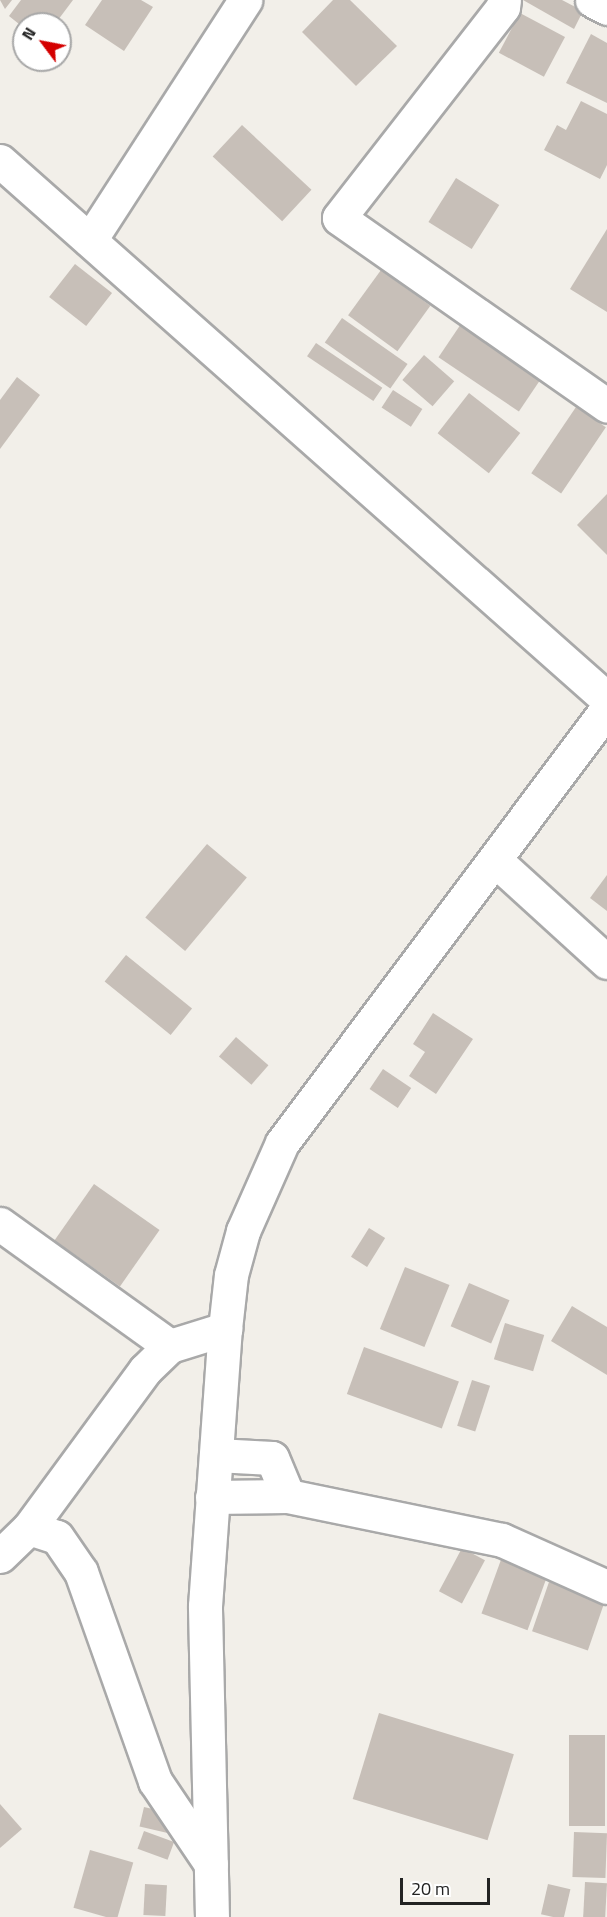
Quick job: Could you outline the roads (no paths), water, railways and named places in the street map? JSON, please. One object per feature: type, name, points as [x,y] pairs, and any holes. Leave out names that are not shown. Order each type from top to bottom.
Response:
[{"type":"street","points":[[90,240],[245,0]]},
{"type":"street","points":[[504,0],[495,16],[339,218],[607,406]]},
{"type":"street","points":[[592,0],[607,8]]},
{"type":"street","points":[[3,171],[90,240],[607,699]]},
{"type":"street","points":[[213,1917],[205,1606],[225,1329],[231,1275],[243,1231],[282,1143],[496,861],[607,709]]},
{"type":"street","points":[[496,861],[607,962]]},
{"type":"street","points":[[0,1224],[170,1346]]},
{"type":"street","points":[[0,1556],[29,1528],[145,1370],[170,1346],[225,1329]]},
{"type":"street","points":[[216,1455],[272,1458],[288,1496]]},
{"type":"street","points":[[212,1497],[288,1496],[502,1540],[607,1587]]},
{"type":"street","points":[[29,1528],[57,1537],[81,1572],[155,1781],[211,1864]]}]
